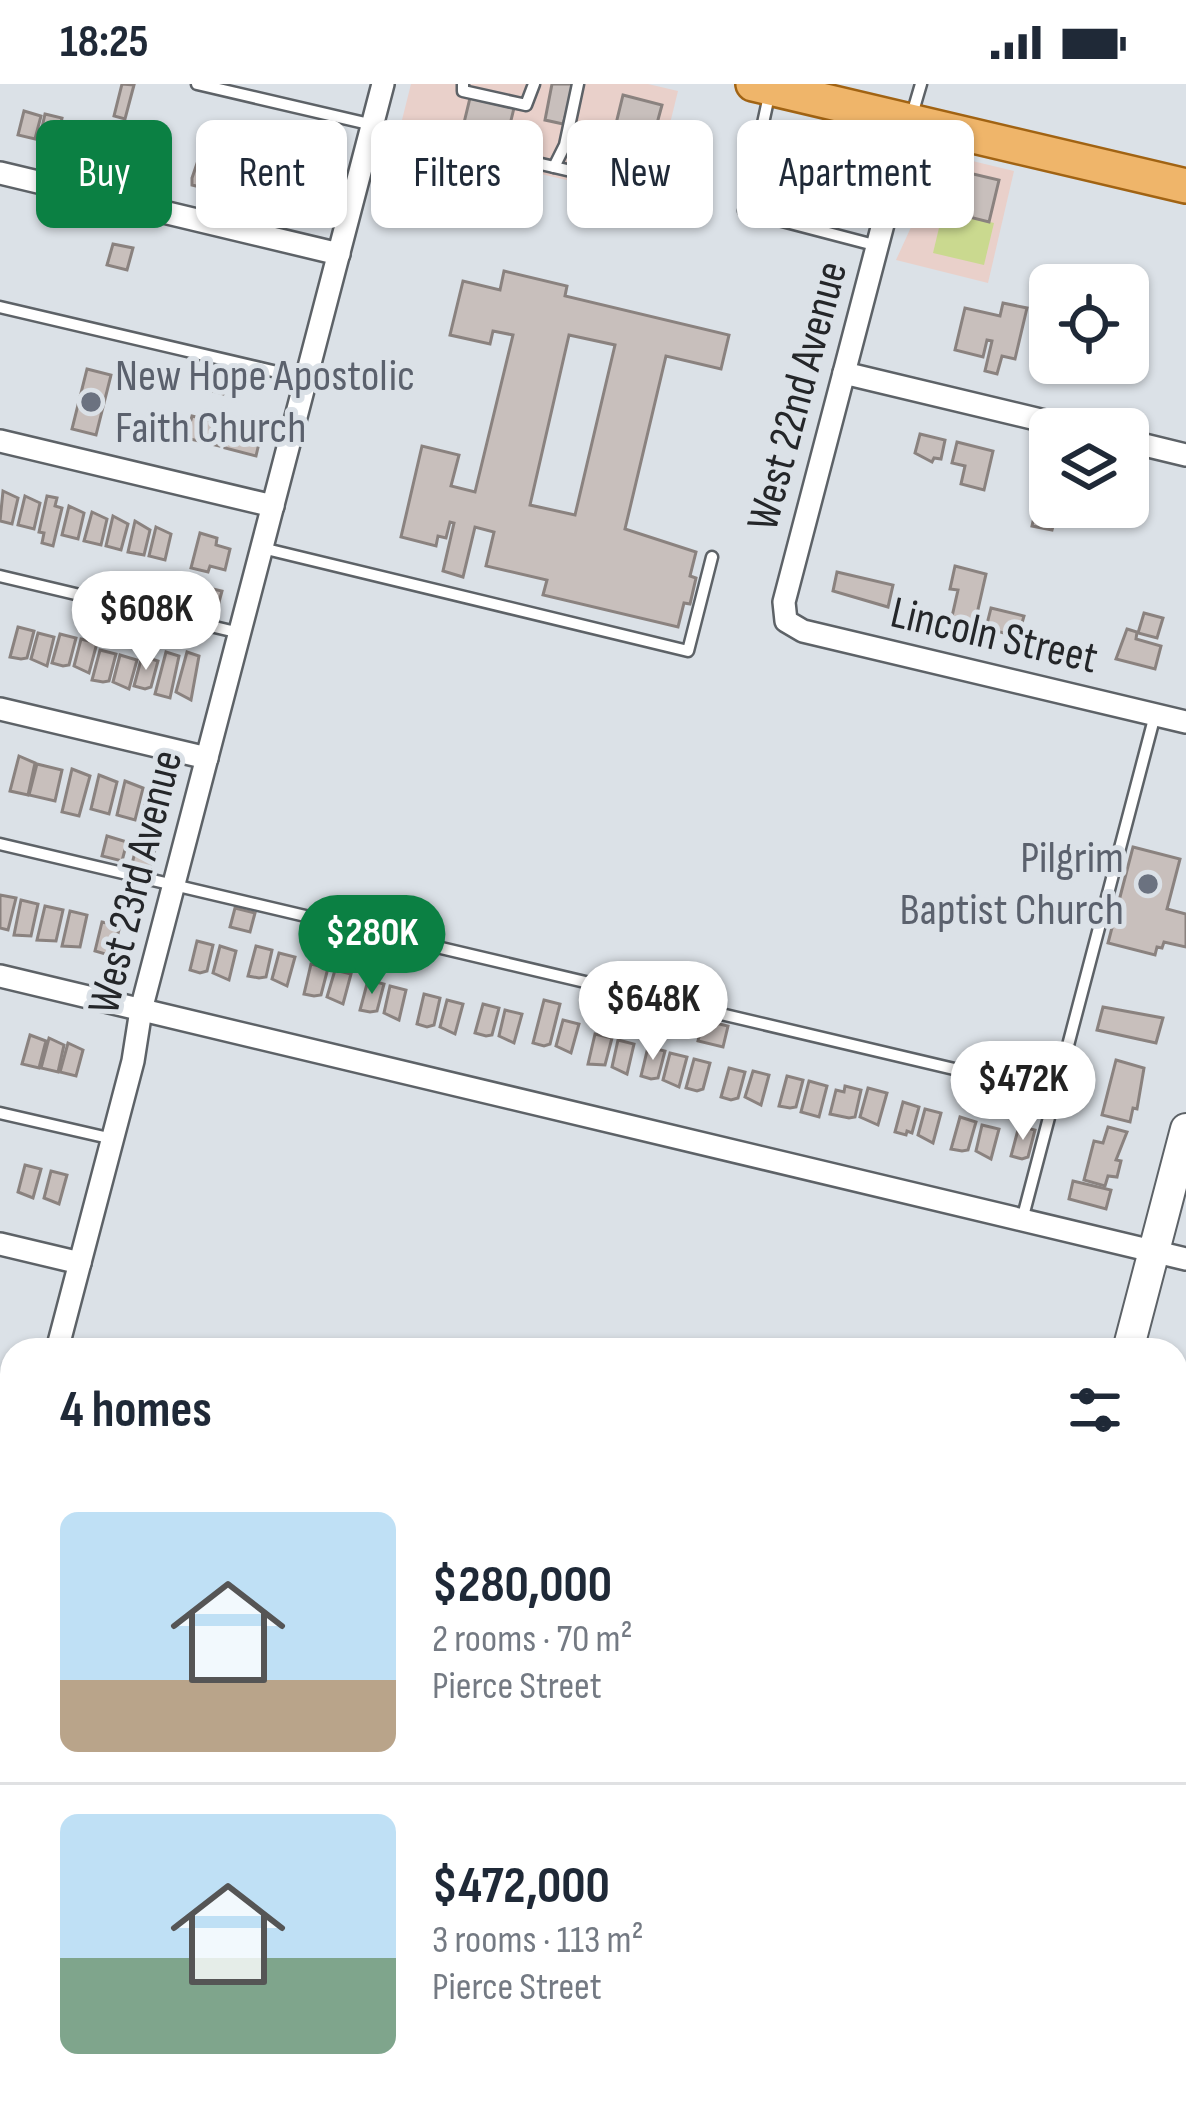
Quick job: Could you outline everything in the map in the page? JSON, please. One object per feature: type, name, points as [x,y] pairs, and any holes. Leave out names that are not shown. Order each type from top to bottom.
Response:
[{"type":"main road","points":[[762,86],[906,120]]},
{"type":"main road","points":[[974,136],[1186,186]]},
{"type":"street","name":"West 23rd Avenue","points":[[374,120],[383,84]]},
{"type":"street","name":"West 23rd Avenue","points":[[60,1338],[133,1061],[173,885],[371,131]]},
{"type":"street","points":[[0,173],[339,254]]},
{"type":"street","name":"West 22nd Avenue","points":[[786,621],[784,602],[882,228]]},
{"type":"street","points":[[844,373],[1029,417]]},
{"type":"street","points":[[0,441],[273,506]]},
{"type":"street","points":[[1149,446],[1186,455]]},
{"type":"street","name":"Lincoln Street","points":[[786,621],[803,631],[1186,722]]},
{"type":"street","points":[[0,709],[207,758]]},
{"type":"street","points":[[0,976],[1186,1258]]},
{"type":"street","points":[[1131,1338],[1186,1129]]},
{"type":"street","points":[[0,1244],[80,1263]]},
{"type":"lane","points":[[197,84],[371,127]]},
{"type":"lane","points":[[463,84],[463,92],[526,105],[534,84]]},
{"type":"lane","points":[[554,167],[565,145],[578,84]]},
{"type":"lane","points":[[910,120],[921,84]]},
{"type":"lane","points":[[762,86],[744,211],[878,245]]},
{"type":"lane","points":[[543,165],[567,170]]},
{"type":"lane","points":[[0,307],[307,379]]},
{"type":"lane","points":[[262,548],[688,651],[712,557]]},
{"type":"lane","points":[[0,577],[240,633]]},
{"type":"lane","points":[[1022,1220],[1155,715]]},
{"type":"lane","points":[[0,844],[1056,1094]]},
{"type":"lane","points":[[0,1113],[112,1139]]},
{"type":"shaded area","points":[[411,84],[648,84],[678,91],[671,120],[567,120],[567,180],[543,174],[543,120],[402,120]]},
{"type":"shaded area","points":[[974,161],[1014,171],[988,283],[896,260],[911,228],[974,228]]},
{"type":"green space","points":[[974,218],[994,223],[984,265],[933,253],[939,228],[974,228]]},
{"type":"building","points":[[122,84],[134,85],[125,119],[114,116]]},
{"type":"building","points":[[552,84],[575,84],[563,124],[545,120]]},
{"type":"building","points":[[623,95],[662,105],[658,120],[617,120]]},
{"type":"building","points":[[470,98],[514,108],[511,120],[465,120]]},
{"type":"building","points":[[24,111],[41,116],[36,120],[35,139],[18,135]]},
{"type":"building","points":[[974,174],[999,180],[989,222],[974,218]]},
{"type":"building","points":[[113,244],[133,248],[127,270],[107,265]]},
{"type":"building","points":[[504,271],[567,286],[565,296],[729,335],[721,369],[666,356],[625,529],[696,552],[690,604],[684,603],[678,627],[543,595],[547,580],[486,566],[494,532],[475,527],[463,577],[443,571],[454,523],[450,522],[446,538],[438,536],[436,546],[401,537],[422,446],[459,455],[451,486],[475,492],[513,335],[493,331],[490,344],[450,335],[463,281],[500,290]],"holes":[[[569,335],[615,345],[575,515],[530,505]]]},
{"type":"building","points":[[1003,303],[1027,308],[1015,359],[1002,356],[997,374],[985,371],[992,341],[987,340],[983,357],[955,350],[965,308],[1000,316]]},
{"type":"building","points":[[210,368],[229,373],[223,394],[205,389]]},
{"type":"building","name":"New Hope Apostolic Faith Church","points":[[87,369],[111,375],[96,435],[72,429]]},
{"type":"building","points":[[192,416],[224,424],[219,446],[186,438]]},
{"type":"building","points":[[231,422],[262,430],[256,456],[225,448]]},
{"type":"building","points":[[920,434],[945,440],[941,459],[932,462],[915,453]]},
{"type":"building","points":[[957,442],[993,451],[984,490],[961,484],[965,466],[952,463]]},
{"type":"building","points":[[3,491],[18,498],[12,524],[0,521]]},
{"type":"building","points":[[25,496],[40,503],[34,529],[18,525]]},
{"type":"building","points":[[47,496],[57,498],[55,506],[62,508],[53,546],[42,543],[44,533],[39,532]]},
{"type":"building","points":[[69,506],[84,513],[78,539],[62,535]]},
{"type":"building","points":[[92,512],[107,519],[101,545],[84,541]]},
{"type":"building","points":[[113,516],[128,524],[121,550],[106,546]]},
{"type":"building","points":[[135,521],[150,530],[144,555],[128,552]]},
{"type":"building","points":[[156,527],[171,534],[165,560],[149,556]]},
{"type":"building","points":[[200,533],[230,549],[225,570],[191,568]]},
{"type":"building","points":[[955,566],[986,574],[974,627],[951,621],[958,590],[950,589]]},
{"type":"building","points":[[837,572],[893,585],[888,607],[833,591]]},
{"type":"building","points":[[144,574],[161,578],[156,601],[138,597]]},
{"type":"building","points":[[200,586],[222,591],[215,617],[193,612]]},
{"type":"building","points":[[90,604],[107,609],[101,629],[85,625]]},
{"type":"building","points":[[991,608],[1024,616],[1018,637],[986,628]]},
{"type":"building","points":[[1144,613],[1163,618],[1157,638],[1138,633]]},
{"type":"building","points":[[130,615],[148,620],[143,639],[125,634]]},
{"type":"building","points":[[18,627],[34,631],[27,658],[10,657]]},
{"type":"building","points":[[1127,629],[1137,632],[1136,639],[1161,646],[1155,669],[1116,659]]},
{"type":"building","points":[[38,633],[54,637],[47,666],[31,659]]},
{"type":"building","points":[[60,634],[76,638],[69,665],[52,663]]},
{"type":"building","points":[[81,639],[97,643],[89,673],[74,666]]},
{"type":"building","points":[[100,650],[116,654],[109,681],[92,680]]},
{"type":"building","points":[[166,652],[179,656],[170,698],[155,694]]},
{"type":"building","points":[[187,652],[199,656],[191,700],[176,692]]},
{"type":"building","points":[[120,655],[137,660],[129,689],[113,682]]},
{"type":"building","points":[[142,656],[158,661],[151,687],[145,689],[134,686]]},
{"type":"building","points":[[19,756],[35,763],[28,795],[10,791]]},
{"type":"building","points":[[37,764],[62,770],[55,801],[29,795]]},
{"type":"building","points":[[72,769],[90,776],[79,816],[62,812]]},
{"type":"building","points":[[99,775],[117,782],[109,814],[91,809]]},
{"type":"building","points":[[125,781],[143,788],[135,820],[117,815]]},
{"type":"building","points":[[155,785],[155,790],[170,794],[162,825],[141,819]]},
{"type":"building","points":[[107,836],[127,842],[122,861],[102,856]]},
{"type":"building","points":[[137,844],[155,849],[151,868],[132,864]]},
{"type":"building","name":"Pilgrim Baptist Church","points":[[1133,847],[1180,859],[1167,909],[1186,914],[1186,947],[1164,942],[1155,955],[1108,943]]},
{"type":"building","points":[[0,895],[16,898],[8,930],[0,928]]},
{"type":"building","points":[[21,900],[38,904],[31,936],[14,935]]},
{"type":"building","points":[[45,906],[63,910],[56,941],[37,940]]},
{"type":"building","points":[[235,908],[255,913],[250,932],[230,927]]},
{"type":"building","points":[[70,911],[87,915],[80,947],[62,946]]},
{"type":"building","points":[[102,922],[120,926],[112,956],[95,951]]},
{"type":"building","points":[[197,941],[213,945],[207,971],[200,973],[190,970]]},
{"type":"building","points":[[220,946],[236,951],[229,980],[213,973]]},
{"type":"building","points":[[256,946],[272,950],[266,977],[248,976]]},
{"type":"building","points":[[279,953],[295,957],[287,986],[272,979]]},
{"type":"building","points":[[311,964],[328,968],[321,995],[304,994]]},
{"type":"building","points":[[335,970],[351,974],[343,1004],[327,997]]},
{"type":"building","points":[[368,980],[384,984],[377,1011],[360,1010]]},
{"type":"building","points":[[390,986],[406,990],[399,1020],[384,1013]]},
{"type":"building","points":[[424,994],[440,998],[434,1025],[427,1027],[417,1024]]},
{"type":"building","points":[[598,994],[617,999],[612,1019],[593,1014]]},
{"type":"building","points":[[447,1000],[463,1004],[455,1034],[440,1027]]},
{"type":"building","points":[[544,1000],[560,1004],[550,1044],[544,1046],[533,1043]]},
{"type":"building","points":[[483,1004],[499,1008],[492,1035],[475,1033]]},
{"type":"building","points":[[1103,1007],[1163,1018],[1156,1043],[1097,1030]]},
{"type":"building","points":[[505,1010],[522,1014],[514,1043],[499,1036]]},
{"type":"building","points":[[563,1020],[579,1024],[571,1053],[556,1046]]},
{"type":"building","points":[[703,1020],[728,1026],[723,1047],[698,1041]]},
{"type":"building","points":[[595,1034],[612,1038],[605,1065],[588,1064]]},
{"type":"building","points":[[30,1035],[46,1041],[39,1068],[22,1064]]},
{"type":"building","points":[[49,1038],[64,1045],[58,1072],[41,1068]]},
{"type":"building","points":[[618,1040],[634,1044],[627,1074],[612,1067]]},
{"type":"building","points":[[68,1043],[83,1050],[76,1076],[60,1072]]},
{"type":"building","points":[[648,1047],[665,1051],[658,1078],[641,1076]]},
{"type":"building","points":[[670,1053],[687,1057],[679,1087],[663,1080]]},
{"type":"building","points":[[694,1059],[710,1063],[703,1089],[697,1091],[686,1088]]},
{"type":"building","points":[[1116,1060],[1144,1068],[1130,1122],[1102,1115]]},
{"type":"building","points":[[729,1068],[745,1072],[738,1098],[731,1100],[721,1097]]},
{"type":"building","points":[[753,1071],[769,1075],[761,1105],[745,1097]]},
{"type":"building","points":[[787,1076],[803,1080],[796,1107],[779,1106]]},
{"type":"building","points":[[809,1081],[827,1086],[819,1117],[801,1112]]},
{"type":"building","points":[[845,1086],[861,1090],[855,1117],[830,1114],[836,1090],[844,1092]]},
{"type":"building","points":[[868,1088],[887,1093],[878,1125],[860,1117]]},
{"type":"building","points":[[903,1102],[919,1107],[912,1133],[906,1135],[895,1132]]},
{"type":"building","points":[[925,1109],[941,1113],[933,1143],[918,1135]]},
{"type":"building","points":[[960,1117],[976,1122],[968,1150],[962,1151],[951,1149]]},
{"type":"building","points":[[982,1125],[999,1129],[991,1159],[976,1151]]},
{"type":"building","points":[[1019,1126],[1035,1130],[1028,1157],[1022,1159],[1011,1156]]},
{"type":"building","points":[[1108,1127],[1127,1132],[1116,1160],[1121,1161],[1117,1177],[1108,1176],[1105,1186],[1084,1180],[1094,1141],[1103,1143]]},
{"type":"building","points":[[25,1165],[41,1169],[33,1198],[18,1192]]},
{"type":"building","points":[[51,1171],[67,1175],[59,1204],[44,1198]]},
{"type":"building","points":[[1073,1181],[1111,1190],[1106,1209],[1069,1199]]},
{"type":"place","name":"New Hope Apostolic Faith Church","points":[[91,402]]},
{"type":"place","name":"Pilgrim Baptist Church","points":[[1148,884]]}]
